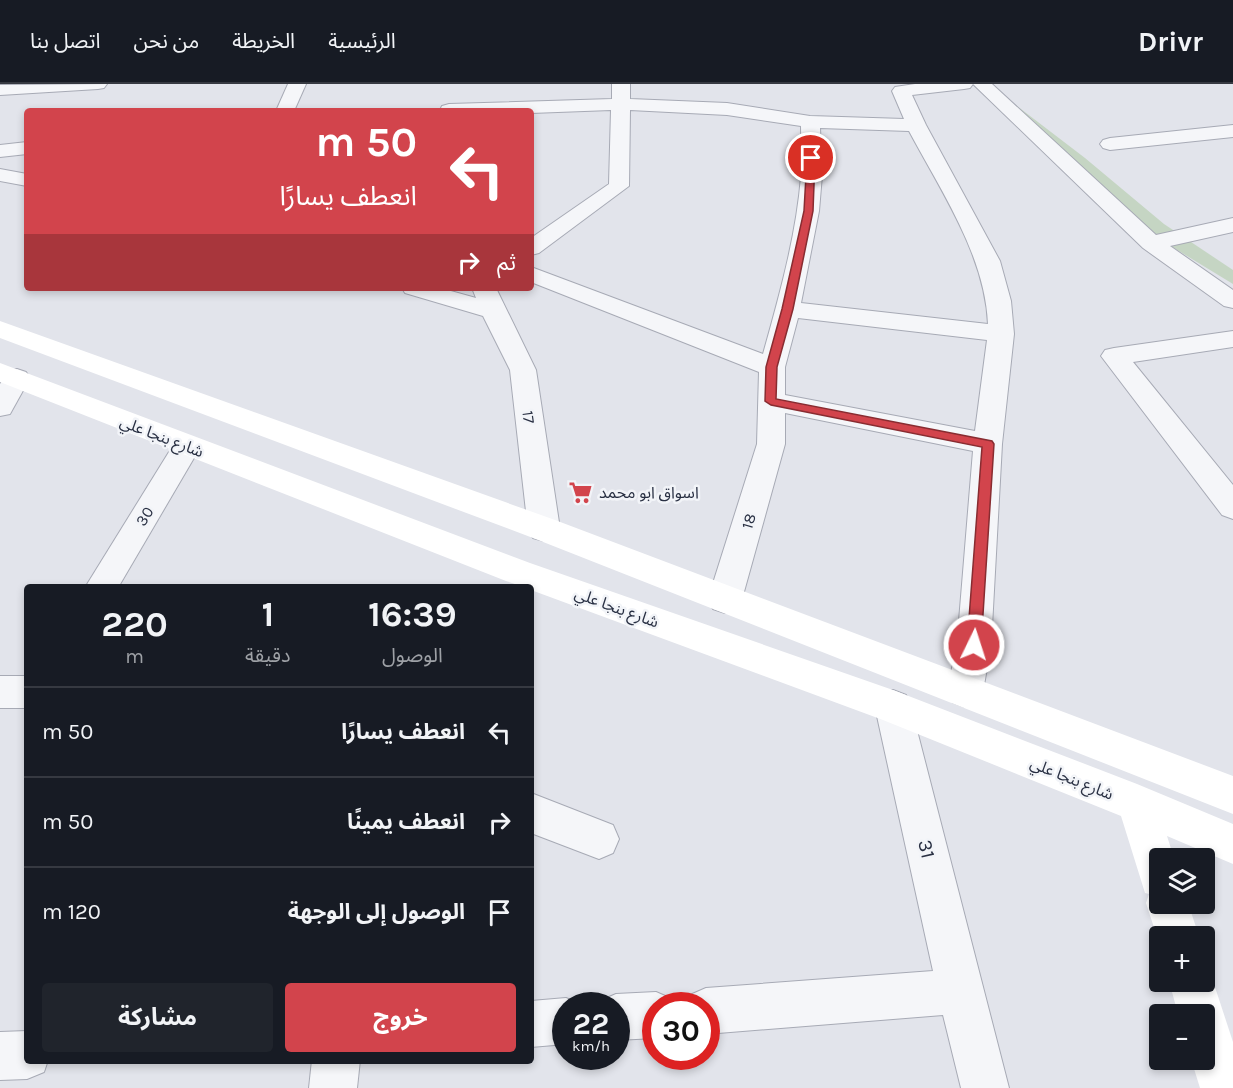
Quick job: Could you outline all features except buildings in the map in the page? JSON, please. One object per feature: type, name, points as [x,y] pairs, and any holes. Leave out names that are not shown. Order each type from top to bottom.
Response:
[{"type":"main road","points":[[0,328],[544,530],[1233,795]]},
{"type":"main road","name":"شارع بنجا علي","points":[[9,375],[187,446],[518,572],[893,707],[1137,803],[1233,844]]},
{"type":"main road","points":[[518,572],[544,530]]},
{"type":"main road","points":[[1137,803],[1151,848]]},
{"type":"main road","points":[[1215,1059],[1224,1088]]},
{"type":"street","points":[[0,90],[98,84]]},
{"type":"street","points":[[286,108],[297,84]]},
{"type":"street","points":[[964,84],[900,88],[916,125],[988,261],[999,302],[1001,333],[988,444],[974,645],[965,692]]},
{"type":"street","points":[[982,84],[1151,243],[1233,301]]},
{"type":"street","points":[[450,105],[621,94],[810,122],[916,125]]},
{"type":"street","points":[[534,246],[620,186],[621,94]]},
{"type":"street","name":"18","points":[[725,599],[771,444],[772,367],[788,309],[808,211],[812,176],[810,122]]},
{"type":"street","points":[[1110,144],[1233,131]]},
{"type":"street","points":[[0,166],[14,149]]},
{"type":"street","points":[[0,175],[24,179]]},
{"type":"street","points":[[1151,243],[1233,225]]},
{"type":"street","points":[[1204,231],[1233,250]]},
{"type":"street","points":[[534,275],[772,367]]},
{"type":"street","points":[[439,291],[488,299]]},
{"type":"street","name":"17","points":[[488,299],[523,370],[544,530]]},
{"type":"street","points":[[788,309],[1001,333]]},
{"type":"street","points":[[1233,339],[1114,356],[1233,507]]},
{"type":"street","points":[[0,407],[9,375]]},
{"type":"street","points":[[771,401],[988,444]]},
{"type":"street","name":"30","points":[[103,584],[187,446]]},
{"type":"street","points":[[0,692],[24,692]]},
{"type":"street","name":"31","points":[[893,707],[960,991],[986,1088]]},
{"type":"street","points":[[534,814],[599,839]]},
{"type":"street","points":[[720,1010],[960,991]]},
{"type":"street","points":[[534,1024],[552,1022]]},
{"type":"street","points":[[0,1056],[24,1055]]},
{"type":"street","points":[[333,1088],[336,1064]]},
{"type":"green space","points":[[996,90],[1085,158],[1164,224],[1233,270],[1233,284],[1169,245],[1116,203]]},
{"type":"place","name":"اسواق ابو محمد","points":[[581,492]]},
{"type":"route","points":[[811,158],[812,176],[808,211],[788,309],[772,367],[771,401],[988,444],[974,645]]}]
